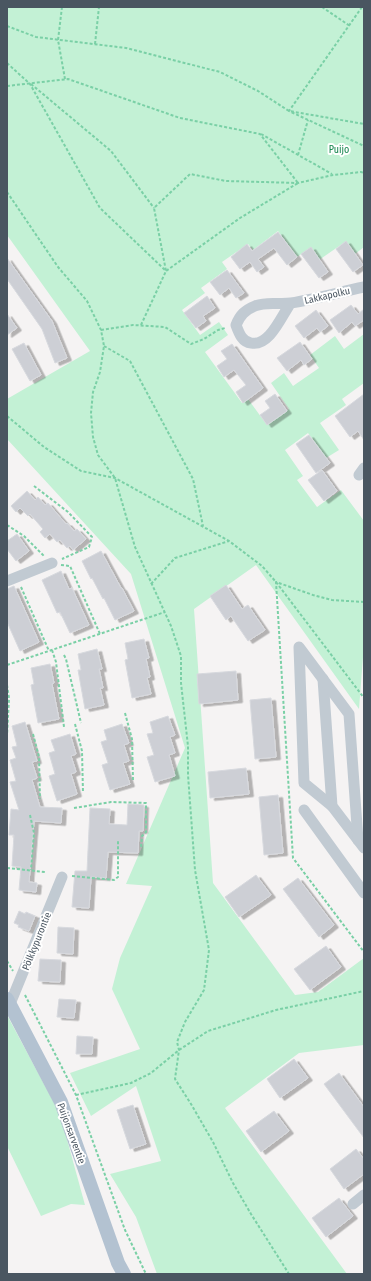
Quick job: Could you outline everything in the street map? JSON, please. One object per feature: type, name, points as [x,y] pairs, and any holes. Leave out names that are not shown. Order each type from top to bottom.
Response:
[{"type":"main road","name":"Puijonsarventie","points":[[8,1001],[61,1102],[118,1263],[124,1274]]},
{"type":"street","name":"Lakkapolku","points":[[236,325],[246,310],[256,305],[267,303],[290,304],[364,287]]},
{"type":"street","points":[[236,325],[240,335],[247,342],[257,344],[267,339],[290,304]]},
{"type":"street","points":[[12,579],[52,563]]},
{"type":"street","points":[[299,647],[348,714],[361,844],[332,806],[304,783],[299,647]]},
{"type":"street","points":[[323,679],[332,806]]},
{"type":"street","points":[[304,810],[364,893]]},
{"type":"street","name":"Pölkkypurontie","points":[[8,1001],[66,877]]},
{"type":"street","points":[[353,1204],[364,1195]]},
{"type":"path","points":[[62,7],[58,40],[65,79]]},
{"type":"path","points":[[95,44],[99,7]]},
{"type":"path","points":[[322,7],[350,26]]},
{"type":"path","points":[[289,111],[362,7]]},
{"type":"path","points":[[7,26],[36,37],[126,48],[220,72],[258,91],[289,111],[364,146]]},
{"type":"path","points":[[7,63],[111,151],[154,208],[166,271]]},
{"type":"path","points":[[7,86],[68,79],[180,118],[260,134],[333,175]]},
{"type":"path","points":[[30,84],[100,208],[166,271]]},
{"type":"path","points":[[289,111],[364,124]]},
{"type":"path","points":[[298,155],[308,120]]},
{"type":"path","points":[[260,134],[298,183]]},
{"type":"path","points":[[154,208],[190,174],[226,181],[298,183],[333,175],[364,173]]},
{"type":"path","points":[[141,325],[166,271],[240,218],[298,183]]},
{"type":"path","points":[[7,192],[58,267],[87,301],[101,330],[104,346],[91,413],[93,437],[98,455],[115,478],[135,546],[171,626],[181,656],[181,682],[188,746],[188,775],[195,870],[209,950],[204,990],[184,1022],[177,1042],[179,1050],[175,1080],[213,1142],[233,1183],[251,1214],[289,1274]]},
{"type":"path","points":[[101,330],[133,325],[166,326],[191,344],[204,340],[218,330],[236,325]]},
{"type":"path","points":[[104,346],[130,361],[193,479],[203,526]]},
{"type":"path","points":[[7,416],[44,447],[81,471],[115,478],[230,541],[262,566],[276,582],[364,698]]},
{"type":"path","points":[[34,486],[68,512],[92,537],[89,547],[52,563]]},
{"type":"path","points":[[7,525],[24,536],[52,563],[70,566],[100,634]]},
{"type":"path","points":[[151,584],[175,558],[230,541]]},
{"type":"path","points":[[12,579],[56,662],[64,727]]},
{"type":"path","points":[[276,582],[312,595],[332,600],[364,602]]},
{"type":"path","points":[[7,665],[164,612]]},
{"type":"path","points":[[64,655],[81,723]]},
{"type":"path","points":[[7,685],[9,698],[7,736]]},
{"type":"path","points":[[125,713],[132,739],[133,781]]},
{"type":"path","points":[[75,724],[82,751],[83,793]]},
{"type":"path","points":[[33,734],[40,757],[40,799]]},
{"type":"path","points":[[74,808],[111,802],[146,803],[146,832],[142,836],[141,847]]},
{"type":"path","points":[[30,815],[34,833],[31,870]]},
{"type":"path","points":[[66,877],[114,880],[118,877],[118,840]]},
{"type":"path","points":[[7,868],[45,872]]},
{"type":"path","points":[[76,1095],[131,1082],[151,1073],[179,1050],[208,1031],[276,1010],[364,991]]},
{"type":"green space","name":"Puijo","points":[[7,7],[364,7],[364,247],[355,254],[345,242],[319,260],[310,248],[297,257],[278,231],[253,250],[248,244],[222,262],[227,269],[201,288],[205,293],[182,310],[200,335],[219,322],[228,335],[205,352],[242,403],[248,399],[267,425],[289,409],[271,383],[284,373],[293,386],[319,368],[310,355],[335,336],[344,349],[364,334],[364,383],[342,399],[346,405],[320,423],[339,450],[326,458],[308,433],[285,450],[303,476],[297,480],[317,507],[341,490],[364,521],[364,644],[359,709],[256,565],[194,609],[213,883],[295,995],[318,992],[364,958],[364,1045],[299,1053],[225,1108],[347,1274],[157,1274],[136,1217],[110,1174],[161,1161],[136,1086],[91,1116],[70,1073],[140,1049],[112,989],[120,958],[152,886],[126,884],[185,748],[131,574],[7,439],[7,399],[90,351],[7,235]]},
{"type":"green space","points":[[7,1015],[60,1114],[85,1205],[71,1204],[41,1216],[7,1146]]},
{"type":"building","points":[[278,232],[297,257],[287,265],[274,248],[258,259],[264,267],[257,272],[250,262],[240,269],[231,257],[247,244],[252,251]]},
{"type":"building","points":[[346,241],[363,265],[353,272],[336,249]]},
{"type":"building","points":[[311,247],[328,272],[319,278],[301,254]]},
{"type":"building","points":[[7,258],[52,321],[67,358],[55,363],[42,329],[7,279]]},
{"type":"building","points":[[227,270],[244,293],[236,298],[229,288],[220,295],[210,282]]},
{"type":"building","points":[[207,296],[215,308],[203,316],[206,321],[196,328],[184,313]]},
{"type":"building","points":[[351,305],[358,314],[364,309],[364,320],[355,326],[352,322],[339,333],[330,320]]},
{"type":"building","points":[[316,310],[328,326],[320,332],[317,328],[304,338],[295,326]]},
{"type":"building","points":[[7,314],[17,328],[7,335]]},
{"type":"building","points":[[300,342],[312,359],[304,365],[301,360],[287,371],[277,358]]},
{"type":"building","points":[[24,343],[41,375],[30,381],[12,349]]},
{"type":"building","points":[[232,344],[263,388],[243,403],[236,392],[246,385],[234,370],[224,377],[217,366],[227,359],[221,351]]},
{"type":"building","points":[[275,394],[287,411],[267,425],[260,415],[270,408],[265,401]]},
{"type":"building","points":[[364,394],[364,440],[358,431],[350,437],[335,416]]},
{"type":"building","points":[[309,435],[330,463],[316,473],[296,444]]},
{"type":"building","points":[[322,470],[337,491],[324,501],[308,480]]},
{"type":"building","points":[[27,491],[35,500],[38,497],[45,505],[48,503],[66,524],[67,523],[74,531],[77,529],[86,539],[73,550],[70,546],[67,548],[60,540],[57,542],[50,534],[45,538],[40,532],[43,529],[30,514],[28,516],[20,508],[16,512],[11,506]]},
{"type":"building","points":[[17,534],[29,551],[16,561],[7,549],[7,541]]},
{"type":"building","points":[[101,551],[134,611],[115,620],[82,561]]},
{"type":"building","points":[[61,571],[69,589],[72,588],[89,625],[70,633],[60,612],[57,613],[42,580]]},
{"type":"building","points":[[226,585],[242,609],[248,605],[265,630],[248,641],[231,616],[226,620],[210,596]]},
{"type":"building","points":[[14,586],[39,642],[20,651],[7,622],[7,589]]},
{"type":"building","points":[[144,639],[149,658],[146,659],[150,677],[147,678],[151,694],[132,698],[125,660],[128,659],[125,643]]},
{"type":"building","points":[[97,649],[102,669],[99,669],[103,688],[100,688],[104,705],[85,709],[78,670],[81,670],[78,654]]},
{"type":"building","points":[[50,664],[54,683],[52,684],[59,719],[38,723],[31,685],[34,684],[31,668]]},
{"type":"building","points":[[236,671],[238,700],[199,704],[197,674]]},
{"type":"building","points":[[271,698],[276,757],[255,759],[250,700]]},
{"type":"building","points":[[168,716],[175,735],[170,737],[175,753],[169,755],[175,776],[155,782],[147,757],[154,755],[147,734],[153,733],[150,722]]},
{"type":"building","points":[[25,722],[37,761],[32,762],[37,778],[32,780],[40,807],[62,808],[61,823],[34,821],[29,882],[37,883],[36,892],[19,890],[21,867],[12,866],[14,835],[9,835],[11,809],[19,810],[10,782],[16,781],[10,760],[16,758],[12,747],[17,746],[12,726]]},
{"type":"building","points":[[122,724],[129,743],[124,745],[129,761],[123,763],[130,784],[110,790],[102,765],[108,763],[101,742],[107,740],[104,730]]},
{"type":"building","points":[[70,734],[76,754],[71,756],[76,772],[71,774],[77,794],[57,801],[49,776],[55,774],[49,753],[55,751],[51,740]]},
{"type":"building","points":[[246,768],[249,794],[210,798],[208,772]]},
{"type":"building","points":[[278,795],[283,853],[264,855],[259,797]]},
{"type":"building","points":[[128,804],[144,805],[143,831],[139,831],[138,853],[108,852],[106,878],[91,877],[89,908],[72,907],[75,871],[87,871],[90,808],[110,809],[109,824],[127,825]]},
{"type":"building","points":[[256,875],[271,895],[239,917],[225,897]]},
{"type":"building","points":[[298,878],[334,925],[319,937],[283,889]]},
{"type":"building","points":[[19,911],[35,916],[29,931],[18,927],[19,925],[14,923]]},
{"type":"building","points":[[58,927],[74,928],[73,954],[57,953]]},
{"type":"building","points":[[326,946],[341,967],[310,990],[294,969]]},
{"type":"building","points":[[40,959],[61,960],[60,982],[38,981]]},
{"type":"building","points":[[59,999],[76,1000],[74,1018],[57,1017]]},
{"type":"building","points":[[77,1036],[93,1037],[92,1054],[76,1054]]},
{"type":"building","points":[[294,1059],[308,1078],[280,1098],[267,1079]]},
{"type":"building","points":[[339,1073],[364,1107],[364,1138],[324,1084]]},
{"type":"building","points":[[133,1105],[146,1144],[130,1149],[117,1110]]},
{"type":"building","points":[[274,1111],[289,1131],[261,1152],[246,1131]]},
{"type":"building","points":[[356,1149],[364,1159],[364,1174],[344,1189],[330,1169]]},
{"type":"building","points":[[339,1198],[353,1216],[326,1237],[312,1218]]}]
